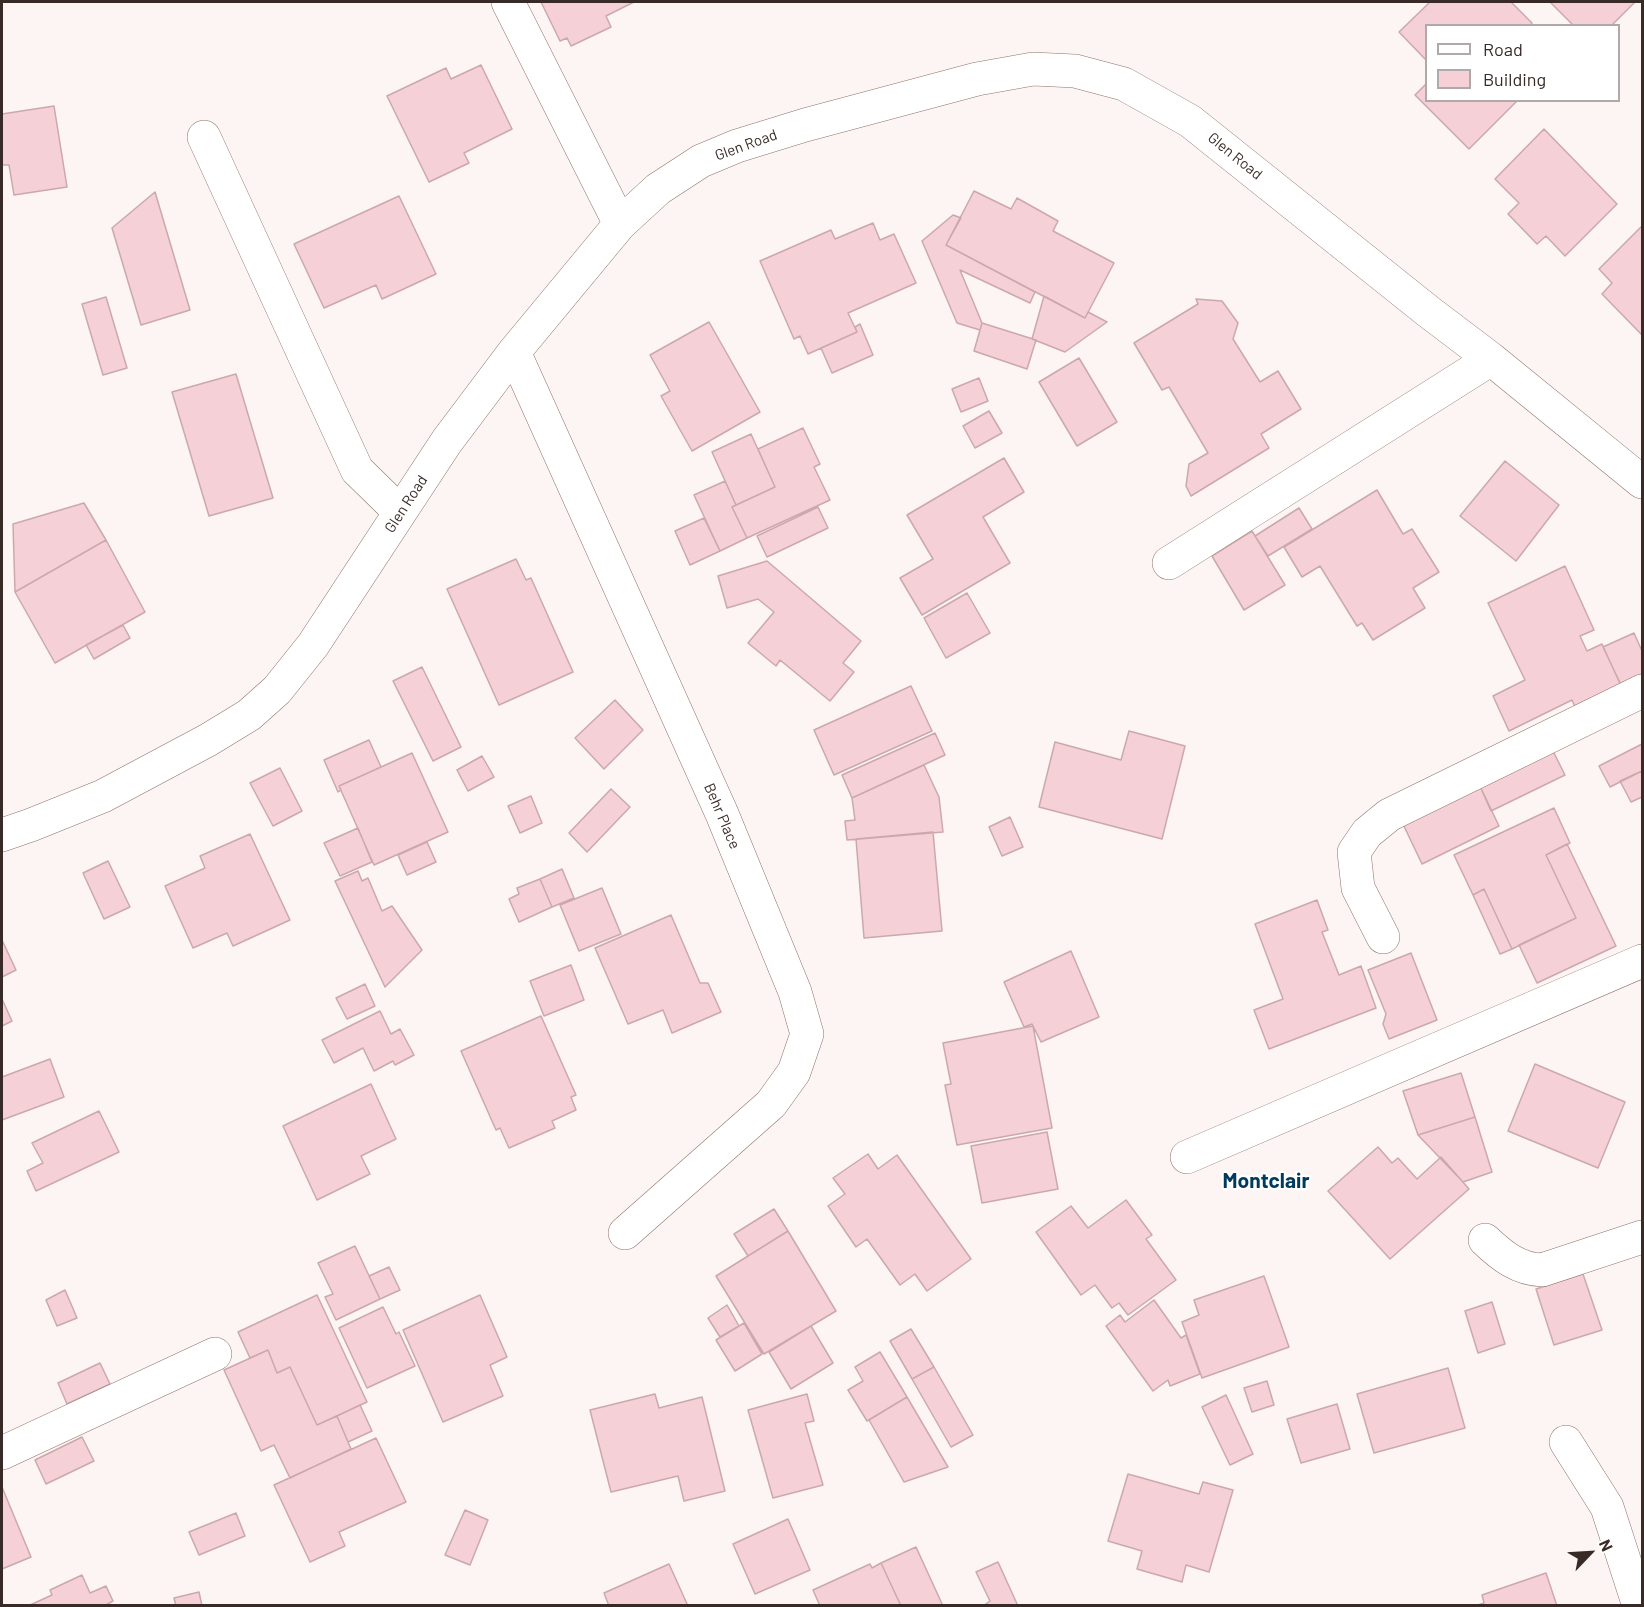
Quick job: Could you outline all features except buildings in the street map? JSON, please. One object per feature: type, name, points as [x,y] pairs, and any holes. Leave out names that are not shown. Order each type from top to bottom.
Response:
[{"type":"street","points":[[508,2],[620,224]]},
{"type":"street","name":"Glen Road","points":[[2,835],[103,796],[208,740],[249,715],[277,690],[313,645],[447,441],[514,352],[620,224],[658,189],[701,161],[737,146],[805,125],[977,79],[1033,69],[1075,71],[1124,84],[1190,121],[1491,359],[1642,482]]},
{"type":"street","points":[[204,137],[357,471],[400,512]]},
{"type":"street","name":"Behr Place","points":[[514,352],[722,814],[795,992],[807,1034],[794,1072],[771,1104],[625,1233]]},
{"type":"street","points":[[1169,563],[1491,359]]},
{"type":"street","points":[[1383,937],[1358,888],[1354,852],[1367,833],[1389,815],[1642,691]]},
{"type":"street","points":[[1186,1157],[1642,961]]},
{"type":"street","points":[[1485,1240],[1509,1260],[1529,1269],[1542,1270],[1642,1237]]},
{"type":"street","points":[[2,1452],[215,1353]]},
{"type":"street","points":[[1566,1442],[1607,1507],[1639,1605]]},
{"type":"district","name":"Montclair","points":[[1266,1181]]}]
